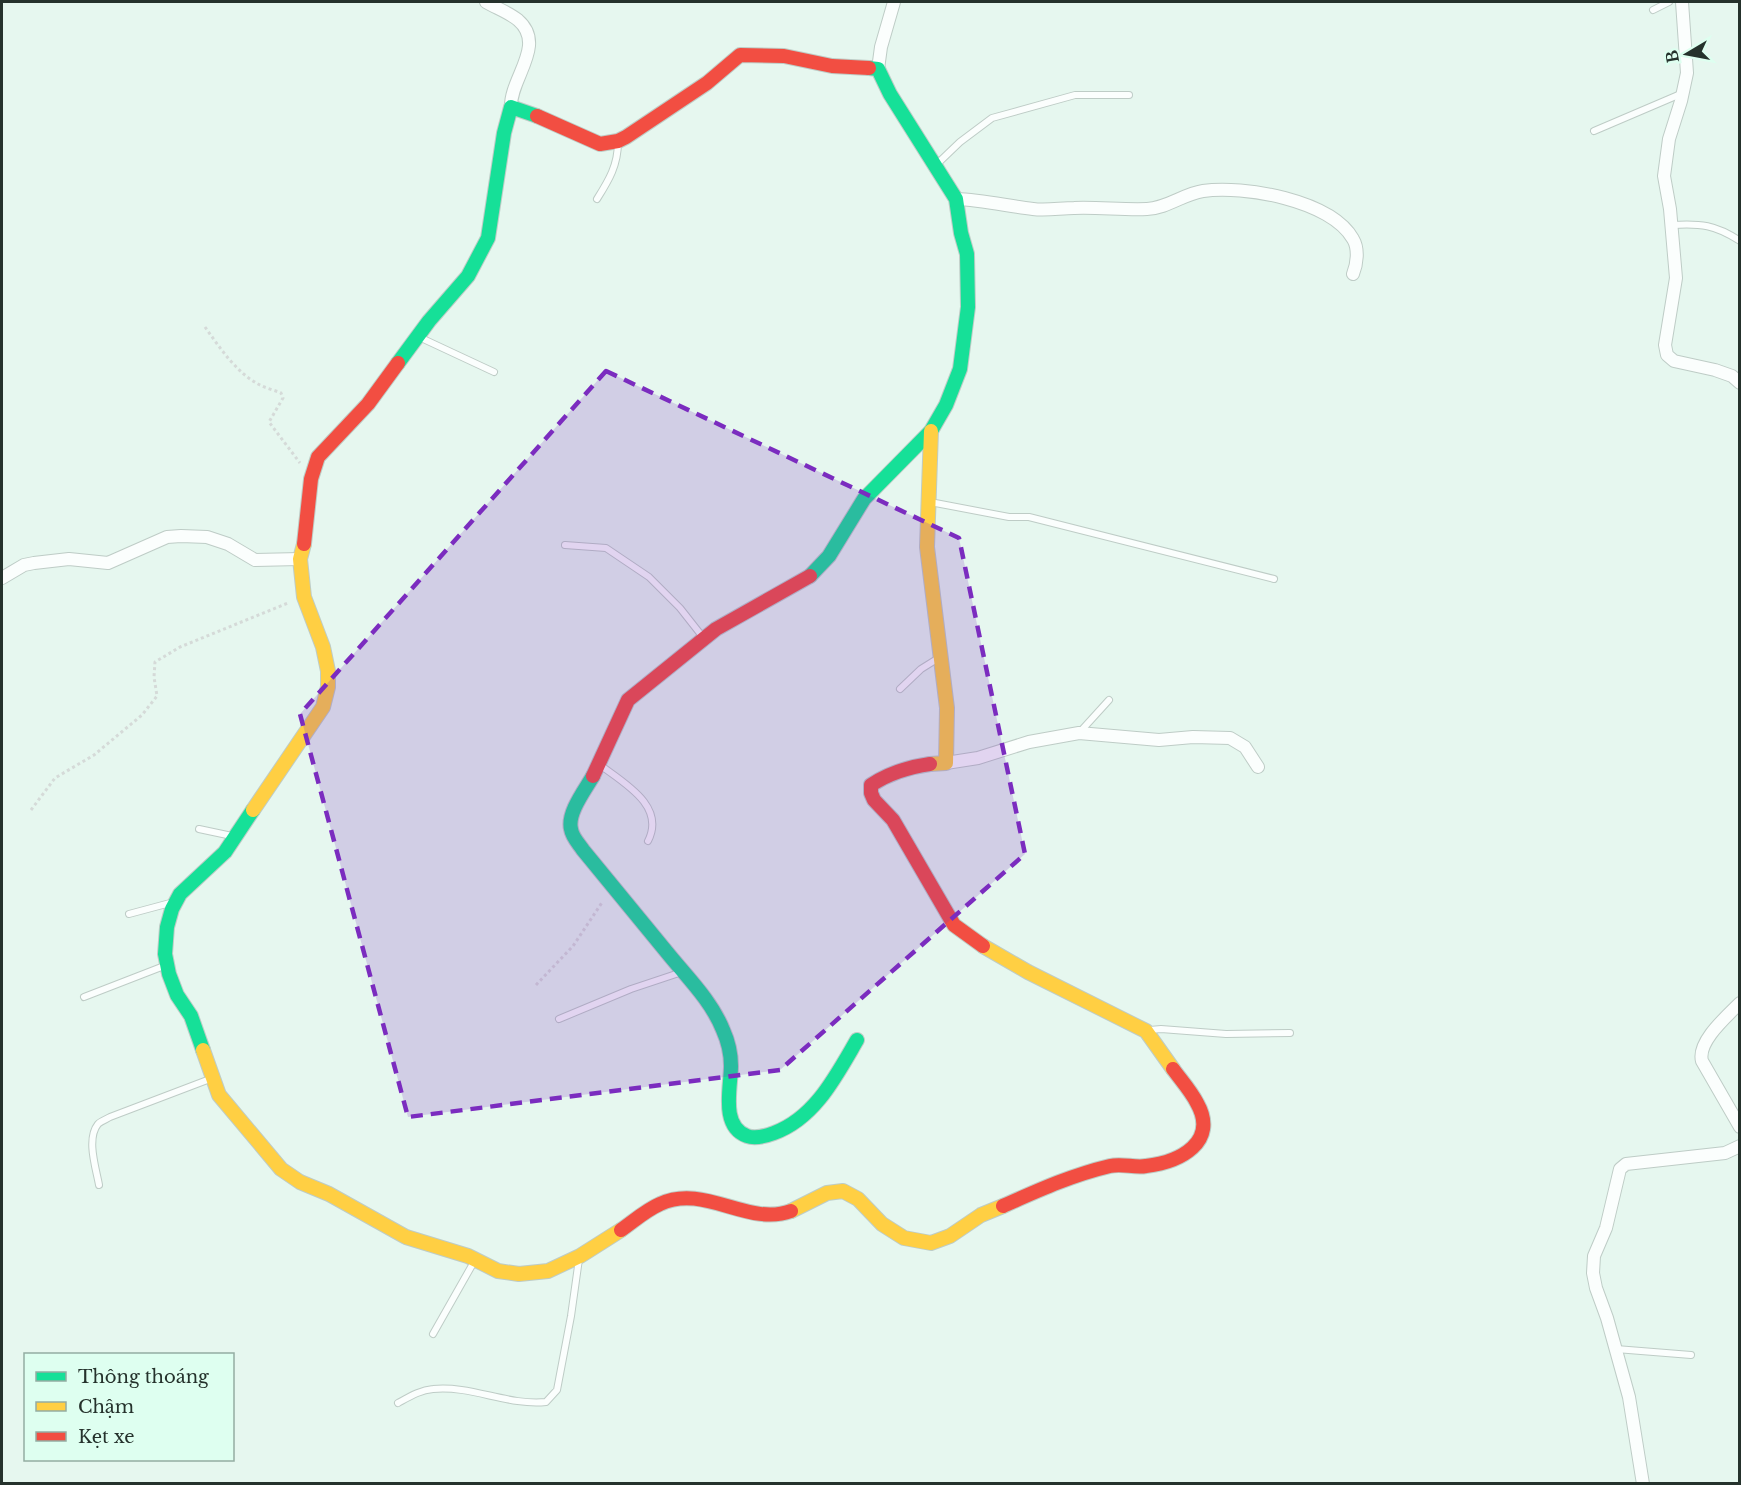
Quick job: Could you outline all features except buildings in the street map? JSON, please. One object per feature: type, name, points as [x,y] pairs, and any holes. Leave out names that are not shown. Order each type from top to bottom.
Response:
[{"type":"street","points":[[486,2],[518,21],[525,28],[529,52],[511,95],[511,107],[504,134],[488,238],[468,276],[429,321],[368,405],[318,457],[311,479],[304,549],[300,559],[304,597],[323,647],[327,671],[328,687],[323,707],[225,852],[180,894],[167,927],[165,954],[167,965],[177,995],[191,1016],[219,1095],[282,1169],[300,1182],[329,1194],[406,1237],[476,1260],[498,1271],[519,1274],[548,1270],[580,1256],[661,1203],[680,1198],[705,1199],[759,1214],[780,1215],[827,1193],[843,1191],[858,1199],[882,1224],[904,1239],[931,1243],[950,1236],[981,1215],[1076,1174],[1114,1165],[1143,1167],[1161,1164],[1197,1146],[1202,1136],[1203,1123],[1198,1104],[1146,1031],[1028,972],[972,940],[954,925],[893,820],[874,800],[870,789],[871,785],[880,778],[906,767],[978,758],[1029,742],[1079,733],[1159,740],[1193,737],[1230,738],[1245,747],[1258,767]]},
{"type":"street","points":[[857,1040],[831,1085],[809,1110],[785,1130],[763,1137],[747,1136],[735,1127],[729,1114],[731,1064],[723,1029],[703,996],[571,832],[570,823],[628,700],[716,630],[801,582],[816,571],[829,556],[864,499],[932,431],[946,405],[960,369],[968,307],[967,254],[957,199],[890,94],[878,69],[881,47],[894,2]]},
{"type":"street","points":[[1682,2],[1688,72],[1665,160],[1664,176],[1676,278],[1665,345],[1667,355],[1674,361],[1715,370],[1732,376],[1740,383]]},
{"type":"street","points":[[511,107],[525,110],[600,144],[618,141],[706,83],[740,55],[784,56],[832,66],[878,69]]},
{"type":"street","points":[[957,199],[999,202],[1035,209],[1147,209],[1163,207],[1201,191],[1250,191],[1302,202],[1340,224],[1354,240],[1357,262],[1353,274]]},
{"type":"street","points":[[932,431],[927,547],[947,708],[945,763]]},
{"type":"street","points":[[2,578],[24,565],[34,563],[69,559],[108,562],[167,537],[181,536],[207,537],[228,544],[255,560],[300,559]]},
{"type":"street","points":[[1740,1003],[1714,1031],[1702,1047],[1700,1055],[1740,1127]]},
{"type":"street","points":[[1643,1484],[1629,1397],[1596,1288],[1594,1256],[1606,1228],[1620,1169],[1626,1164],[1725,1153],[1740,1146]]},
{"type":"lane","points":[[1653,10],[1669,2]]},
{"type":"lane","points":[[1594,131],[1683,93]]},
{"type":"lane","points":[[936,165],[960,142],[992,118],[1075,95],[1129,95]]},
{"type":"lane","points":[[597,199],[611,177],[618,156],[618,141]]},
{"type":"lane","points":[[1671,225],[1697,223],[1727,233],[1740,241]]},
{"type":"lane","points":[[418,336],[494,372]]},
{"type":"lane","points":[[930,502],[1009,517],[1029,517],[1274,579]]},
{"type":"lane","points":[[565,545],[606,548],[649,577],[680,608],[704,639]]},
{"type":"lane","points":[[900,689],[921,669],[940,657]]},
{"type":"lane","points":[[1079,733],[1109,700]]},
{"type":"lane","points":[[599,765],[627,785],[644,801],[651,813],[653,823],[648,841]]},
{"type":"lane","points":[[199,829],[236,837]]},
{"type":"lane","points":[[129,914],[177,901]]},
{"type":"lane","points":[[84,997],[167,965]]},
{"type":"lane","points":[[560,1018],[631,989],[683,972]]},
{"type":"lane","points":[[1146,1031],[1161,1029],[1226,1034],[1290,1032]]},
{"type":"lane","points":[[99,1185],[93,1158],[93,1136],[98,1123],[214,1078]]},
{"type":"lane","points":[[398,1403],[421,1391],[432,1389],[460,1389],[530,1403],[546,1402],[556,1390],[580,1256]]},
{"type":"lane","points":[[433,1334],[476,1260]]},
{"type":"lane","points":[[1616,1349],[1691,1355]]},
{"type":"path","points":[[205,327],[225,355],[245,375],[259,385],[281,393],[283,398],[269,422],[311,479]]},
{"type":"path","points":[[31,810],[55,778],[93,755],[142,715],[157,696],[154,663],[180,646],[304,597]]},
{"type":"path","points":[[536,985],[573,946],[613,887]]},
{"type":"highlighted area","points":[[606,371],[959,538],[1025,854],[780,1070],[408,1117],[300,714]]},
{"type":"traffic: fast","points":[[810,576],[829,556],[864,499],[931,431],[946,405],[960,369],[968,307],[967,254],[956,199],[890,94],[878,69],[869,68]]},
{"type":"traffic: fast","points":[[398,363],[429,321],[468,276],[488,238],[504,133],[511,107],[537,116]]},
{"type":"traffic: fast","points":[[593,776],[577,802],[572,816],[570,823],[573,835],[713,1010],[729,1048],[730,1115],[739,1131],[750,1137],[764,1136],[788,1126],[801,1117],[823,1094],[857,1040]]},
{"type":"traffic: fast","points":[[203,1050],[191,1016],[177,995],[169,974],[165,954],[167,927],[172,909],[180,894],[225,852],[253,810]]},
{"type":"traffic: slow","points":[[930,764],[946,763],[947,708],[927,547],[931,431]]},
{"type":"traffic: slow","points":[[253,810],[323,707],[328,687],[328,671],[323,647],[304,597],[300,559],[304,544]]},
{"type":"traffic: slow","points":[[983,946],[1028,972],[1146,1031],[1173,1069]]},
{"type":"traffic: slow","points":[[203,1050],[219,1095],[281,1169],[300,1182],[329,1194],[406,1237],[468,1256],[498,1271],[519,1274],[548,1271],[580,1256],[621,1230]]},
{"type":"traffic: slow","points":[[791,1211],[827,1193],[843,1191],[858,1199],[882,1224],[904,1238],[931,1243],[950,1236],[981,1215],[1003,1206]]},
{"type":"traffic: jam","points":[[537,116],[600,144],[626,137],[707,83],[740,55],[784,56],[832,66],[869,68]]},
{"type":"traffic: jam","points":[[304,544],[311,479],[318,457],[368,404],[398,363]]},
{"type":"traffic: jam","points":[[593,776],[628,700],[716,629],[810,576]]},
{"type":"traffic: jam","points":[[930,764],[906,769],[885,777],[871,785],[871,793],[874,800],[893,820],[954,925],[983,946]]},
{"type":"traffic: jam","points":[[1003,1206],[1082,1174],[1114,1165],[1159,1164],[1183,1155],[1192,1148],[1203,1129],[1203,1117],[1195,1099],[1173,1069]]},
{"type":"traffic: jam","points":[[621,1230],[655,1206],[676,1199],[693,1198],[759,1214],[791,1211]]}]
